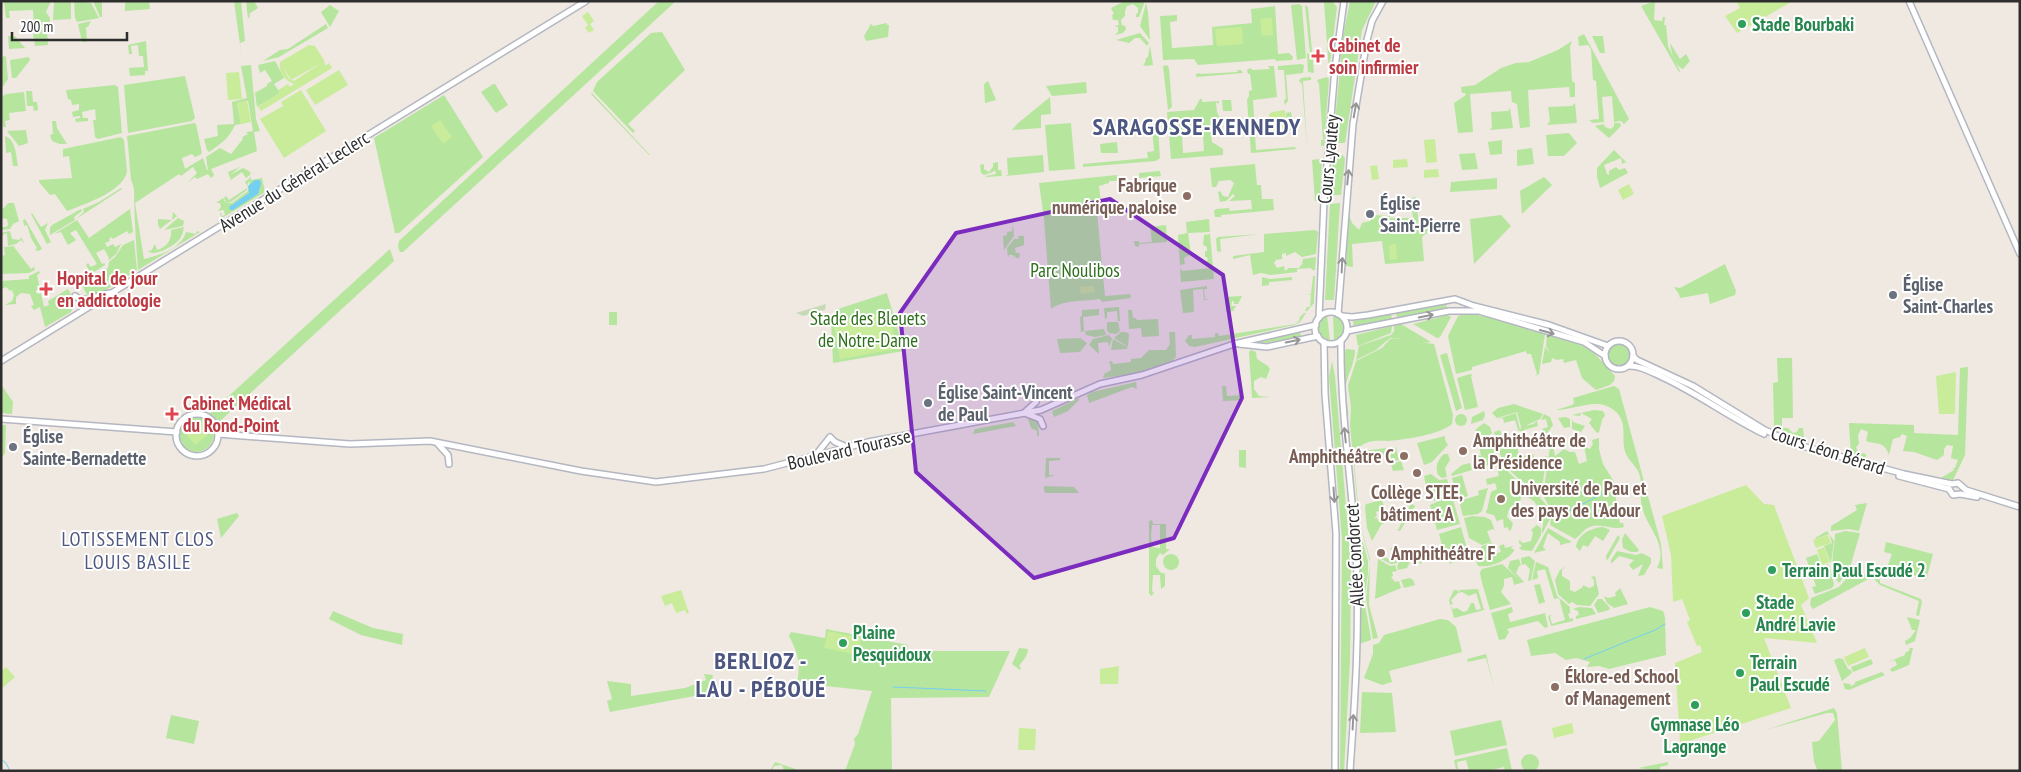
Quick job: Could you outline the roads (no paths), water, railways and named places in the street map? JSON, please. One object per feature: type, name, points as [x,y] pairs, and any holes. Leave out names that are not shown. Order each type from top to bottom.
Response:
[{"type":"main road","name":"Avenue du Général Leclerc","points":[[1,361],[586,1]]},
{"type":"main road","name":"Cours Lyautey","points":[[1319,318],[1324,201],[1335,68],[1344,1]]},
{"type":"main road","points":[[1383,1],[1372,21],[1367,40],[1353,124],[1340,315],[1346,322],[1347,331],[1341,340],[1332,344],[1324,342],[1318,336],[1316,325],[1319,318],[1328,312],[1340,315],[1352,317],[1455,299],[1549,325],[1608,346]]},
{"type":"main road","points":[[1909,1],[2020,254]]},
{"type":"main road","points":[[75,296],[82,300],[95,295],[113,292]]},
{"type":"main road","points":[[1405,309],[1407,319]]},
{"type":"main road","points":[[1347,331],[1455,311],[1479,311],[1584,342],[1605,356]]},
{"type":"main road","name":"Boulevard Tourasse","points":[[218,434],[350,444],[411,441],[436,442],[582,471],[656,482],[764,468],[868,442],[1041,410],[1100,384],[1142,376],[1234,344],[1316,325]]},
{"type":"main road","name":"Boulevard Tourasse","points":[[1234,344],[1267,346],[1318,336]]},
{"type":"main road","name":"Allée Condorcet","points":[[1341,340],[1342,398],[1356,570],[1356,668],[1350,771]]},
{"type":"main road","name":"Allée Condorcet","points":[[1324,342],[1325,394],[1336,533],[1337,660],[1334,771]]},
{"type":"main road","points":[[1614,342],[1623,342],[1630,347],[1633,356],[1628,366],[1619,370],[1611,368],[1605,356],[1608,346],[1614,342]]},
{"type":"main road","name":"Cours Léon Bérard","points":[[1633,356],[1637,360],[1693,386],[1763,429],[1795,444],[1950,486]]},
{"type":"main road","name":"Cours Léon Bérard","points":[[1628,366],[1641,368],[1672,381],[1744,423],[1795,447],[1950,486]]},
{"type":"main road","points":[[1024,414],[1036,402],[1038,394]]},
{"type":"main road","points":[[199,414],[205,415],[213,421],[218,434],[212,449],[201,455],[194,455],[182,449],[176,432],[186,417],[199,414]]},
{"type":"main road","points":[[1024,414],[1040,419],[1043,426]]},
{"type":"main road","points":[[1,419],[176,432]]},
{"type":"main road","points":[[815,456],[830,437],[847,447]]},
{"type":"main road","points":[[436,442],[448,455],[449,464]]},
{"type":"main road","points":[[1961,491],[1958,483],[1950,486],[1953,495],[1961,491],[2020,507]]},
{"type":"water","points":[[255,180],[260,180],[261,184],[258,194],[230,210],[229,207],[249,193],[248,186]]},
{"type":"waterway","points":[[1561,515],[1608,491]]},
{"type":"waterway","points":[[1584,659],[1655,630],[1665,624]]},
{"type":"waterway","points":[[893,687],[986,691]]},
{"type":"waterway","points":[[1,759],[6,763],[10,771]]},
{"type":"place","name":"Stade Bourbaki","points":[[1742,24]]},
{"type":"place","name":"Cabinet de soin infirmier","points":[[1318,56]]},
{"type":"place","name":"Fabrique numérique paloise","points":[[1187,196]]},
{"type":"place","name":"Église Saint-Pierre","points":[[1370,214]]},
{"type":"place","name":"Hopital de jour en addictologie","points":[[46,289]]},
{"type":"place","name":"Église Saint-Charles","points":[[1893,295]]},
{"type":"place","name":"Église Saint-Vincent de Paul","points":[[928,403]]},
{"type":"place","name":"Cabinet Médical du Rond-Point","points":[[172,414]]},
{"type":"place","name":"Église Sainte-Bernadette","points":[[13,447]]},
{"type":"place","name":"Amphithéâtre de la Présidence","points":[[1463,451]]},
{"type":"place","name":"Amphithéâtre C","points":[[1404,456]]},
{"type":"place","name":"Collège STEE, bâtiment A","points":[[1417,473]]},
{"type":"place","name":"Université de Pau et des pays de l'Adour","points":[[1501,499]]},
{"type":"place","name":"Amphithéâtre F","points":[[1381,553]]},
{"type":"place","name":"Terrain Paul Escudé 2","points":[[1772,570]]},
{"type":"place","name":"Stade André Lavie","points":[[1746,613]]},
{"type":"place","name":"Plaine Pesquidoux","points":[[843,643]]},
{"type":"place","name":"Terrain Paul Escudé","points":[[1740,673]]},
{"type":"place","name":"Éklore-ed School of Management","points":[[1555,687]]},
{"type":"place","name":"Gymnase Léo Lagrange","points":[[1695,705]]},
{"type":"district","name":"SARAGOSSE-KENNEDY","points":[[1197,126]]},
{"type":"district","name":"LOTISSEMENT CLOS LOUIS BASILE","points":[[138,550]]},
{"type":"district","name":"BERLIOZ - LAU - PÉBOUÉ","points":[[761,674]]},
{"type":"park label","name":"Parc Noulibos","points":[[1075,270]]},
{"type":"park label","name":"Stade des Bleuets de Notre-Dame","points":[[868,329]]}]
